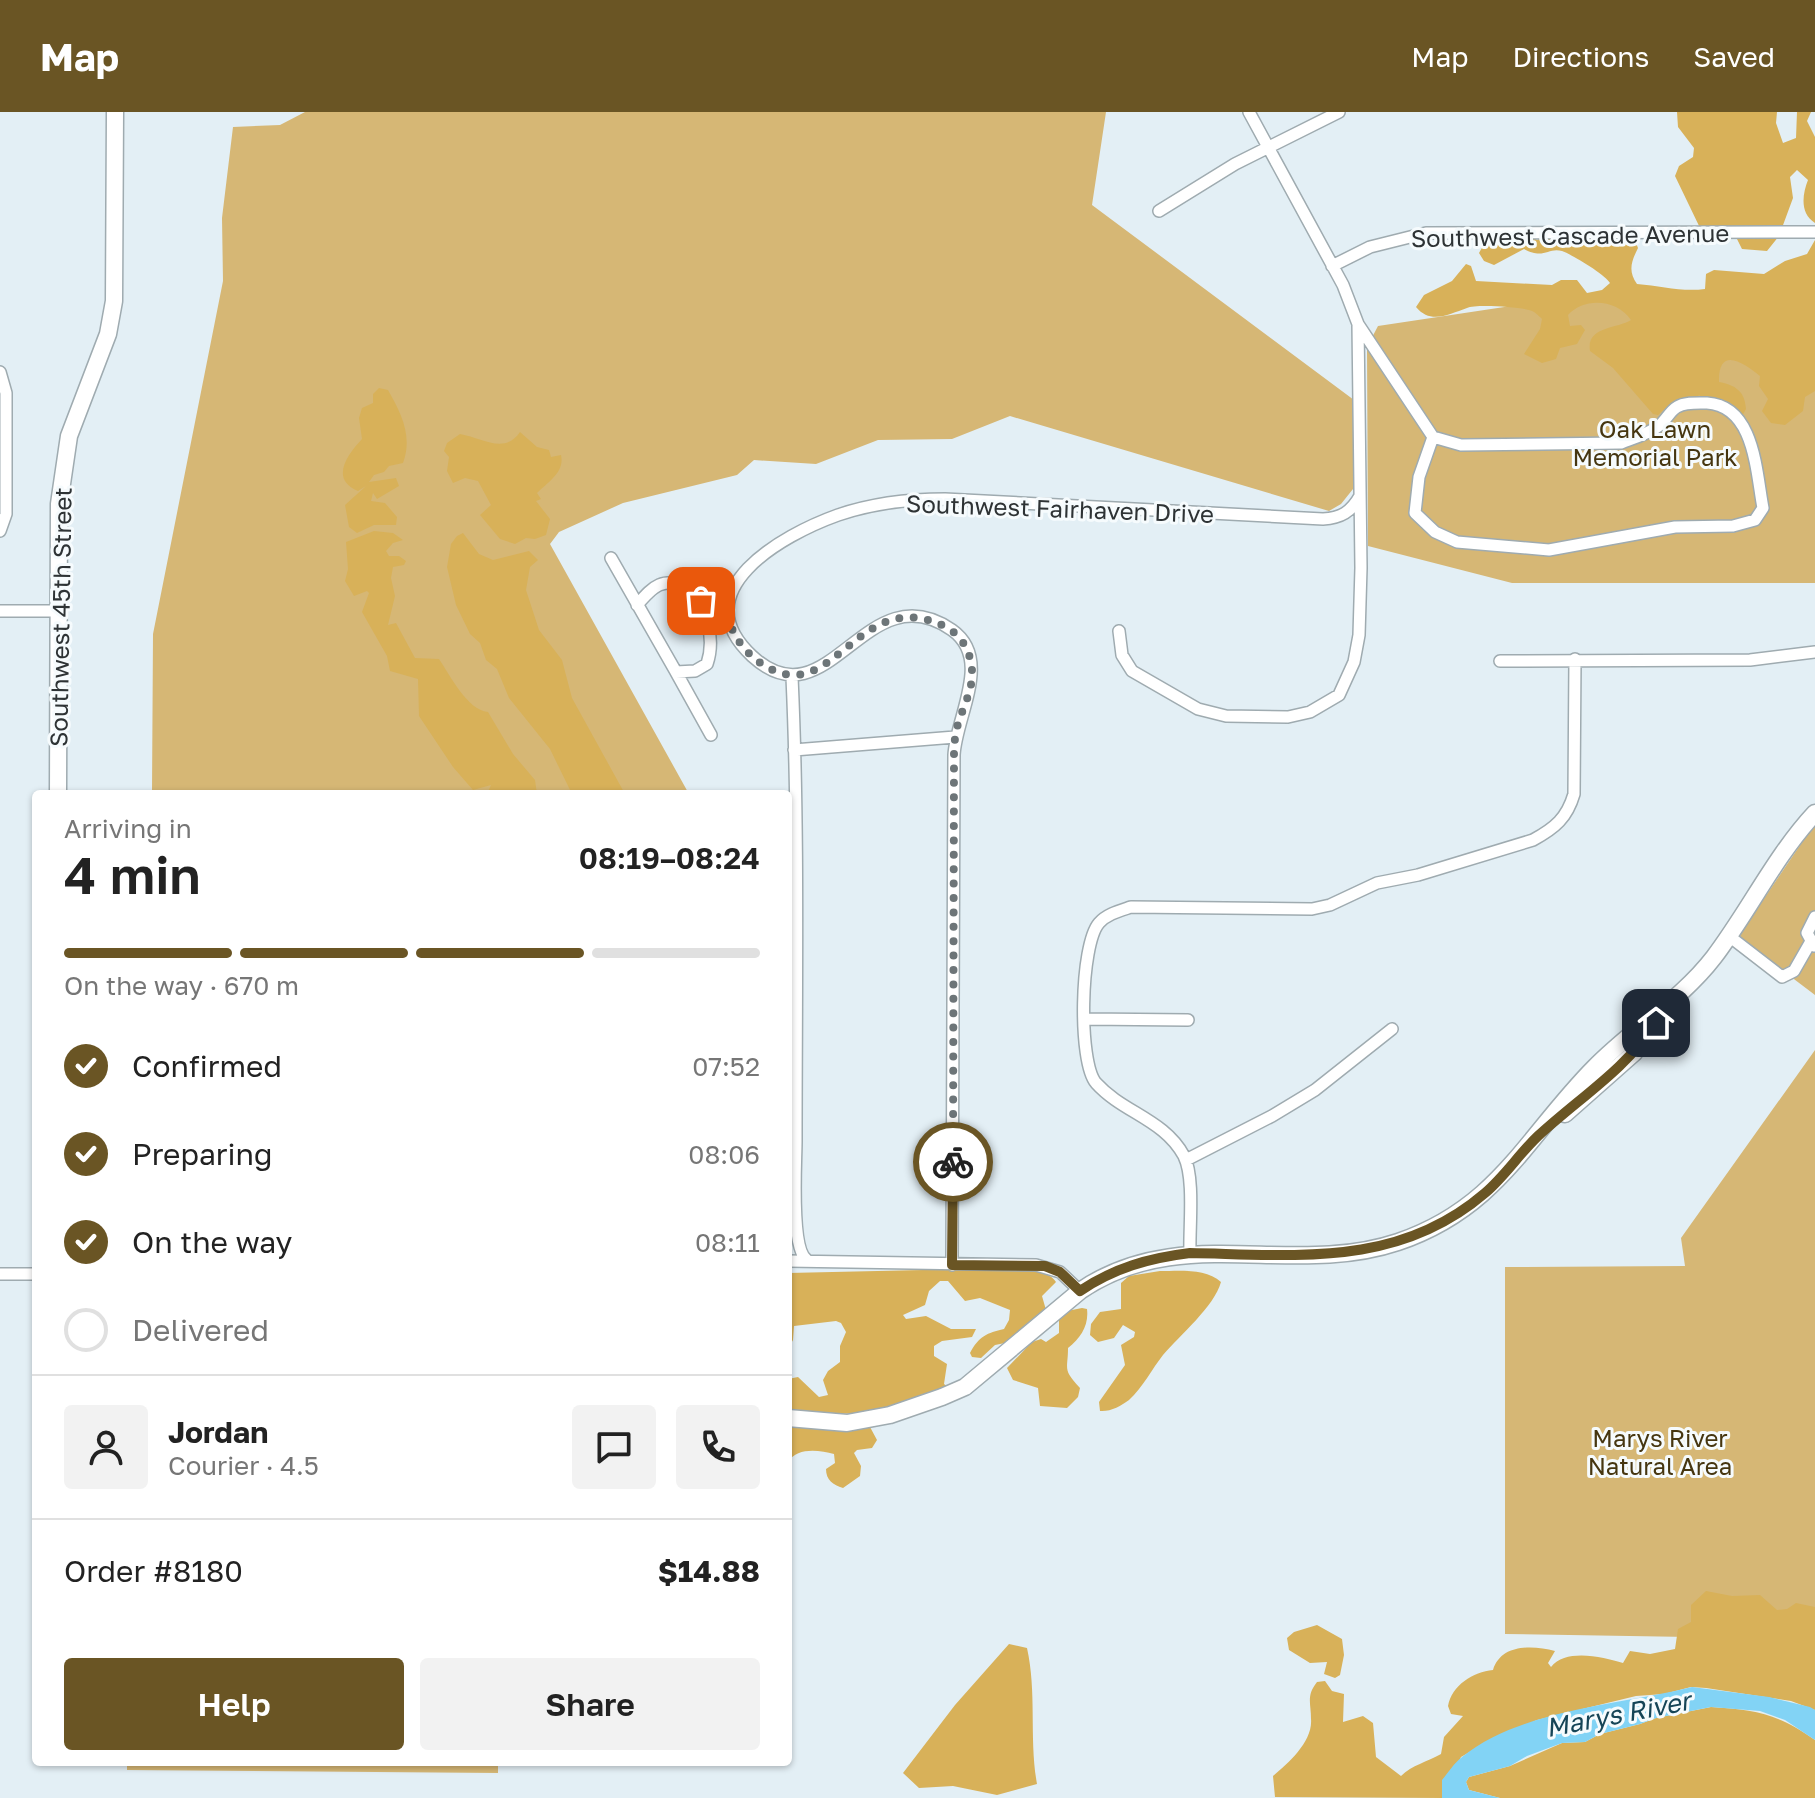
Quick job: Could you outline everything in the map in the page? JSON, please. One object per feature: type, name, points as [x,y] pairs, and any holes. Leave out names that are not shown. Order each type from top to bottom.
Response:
[{"type":"street","name":"Southwest 45th Street","points":[[58,790],[62,471],[69,436],[108,334],[116,283],[115,112]]},
{"type":"street","points":[[1249,112],[1332,266],[1358,324],[1433,437],[1461,445],[1621,443],[1660,425],[1676,408],[1691,403],[1712,403],[1734,413],[1748,432],[1763,508],[1755,520],[1733,526],[1675,527],[1549,550],[1457,542],[1435,532],[1415,513],[1419,477],[1433,437]]},
{"type":"street","points":[[1159,211],[1268,146],[1339,112]]},
{"type":"street","name":"Southwest Cascade Avenue","points":[[1332,266],[1370,247],[1426,233],[1815,232]]},
{"type":"street","points":[[1119,631],[1122,655],[1132,671],[1198,709],[1226,716],[1266,718],[1299,715],[1322,707],[1344,688],[1359,642],[1358,324]]},
{"type":"street","points":[[0,372],[6,393],[6,514],[0,531]]},
{"type":"street","name":"Southwest Fairhaven Drive","points":[[729,621],[731,590],[745,569],[759,558],[814,525],[893,501],[945,499],[1323,519],[1343,516],[1360,496]]},
{"type":"street","points":[[611,558],[711,735]]},
{"type":"street","points":[[637,605],[651,590],[668,581],[689,585],[701,601],[713,646],[707,664],[695,671],[676,672]]},
{"type":"street","points":[[0,611],[58,611]]},
{"type":"street","points":[[707,626],[729,621],[738,641],[756,660],[792,677],[828,662],[869,630],[886,621],[909,617],[932,621],[949,628],[962,641],[971,665],[972,681],[955,737],[952,1265]]},
{"type":"street","points":[[1500,661],[1750,660],[1815,652]]},
{"type":"street","points":[[1190,1253],[1186,1160],[1164,1128],[1097,1083],[1086,1061],[1087,949],[1099,923],[1112,913],[1131,907],[1312,909],[1330,905],[1377,883],[1426,873],[1533,840],[1550,831],[1569,811],[1574,794],[1575,659]]},
{"type":"street","points":[[792,677],[798,973],[796,1196],[799,1252],[807,1260]]},
{"type":"street","points":[[794,750],[955,737]]},
{"type":"street","points":[[792,1418],[847,1423],[890,1415],[965,1387],[1080,1291],[1099,1278],[1129,1265],[1190,1253],[1334,1254],[1398,1242],[1468,1207],[1505,1175],[1536,1138],[1634,1053],[1662,1010],[1702,971],[1729,936],[1796,835],[1815,813]]},
{"type":"street","points":[[1729,936],[1782,977],[1794,971],[1813,944],[1807,933],[1815,917]]},
{"type":"street","points":[[1086,1019],[1188,1020]]},
{"type":"street","points":[[1186,1160],[1315,1090],[1392,1029]]},
{"type":"street","points":[[792,1261],[1045,1266],[1060,1272],[1080,1291]]},
{"type":"street","points":[[0,1274],[32,1274]]},
{"type":"green space","points":[[305,112],[1106,112],[1092,205],[1354,400],[1353,489],[1341,504],[1329,511],[1010,416],[952,439],[878,440],[816,464],[754,460],[737,475],[623,503],[559,532],[550,544],[687,790],[152,790],[153,634],[223,281],[222,218],[233,127],[280,125]]},
{"type":"green space","name":"Oak Lawn Memorial Park","points":[[1626,300],[1815,300],[1815,583],[1512,583],[1368,546],[1367,347],[1378,326],[1511,306]]},
{"type":"green space","points":[[1815,823],[1815,995],[1741,939],[1740,934]]},
{"type":"green space","name":"Marys River Natural Area","points":[[1815,1050],[1815,1639],[1505,1634],[1505,1267],[1685,1266],[1681,1238]]},
{"type":"green space","points":[[127,1766],[498,1766],[498,1773],[127,1770]]},
{"type":"shaded area","points":[[1677,112],[1777,112],[1776,123],[1783,143],[1796,138],[1797,112],[1811,112],[1807,121],[1815,137],[1815,223],[1807,215],[1804,204],[1808,180],[1797,170],[1790,177],[1793,198],[1779,236],[1767,251],[1742,249],[1736,237],[1701,230],[1675,176],[1679,166],[1693,157],[1694,148],[1678,127]]},
{"type":"shaded area","points":[[1530,234],[1537,240],[1550,234],[1626,238],[1636,243],[1638,248],[1632,266],[1632,275],[1637,284],[1688,290],[1705,289],[1706,274],[1714,270],[1764,274],[1785,261],[1807,254],[1815,240],[1815,391],[1805,397],[1803,411],[1785,425],[1771,423],[1762,411],[1768,399],[1759,386],[1760,376],[1740,362],[1727,360],[1720,371],[1719,382],[1741,393],[1746,409],[1741,418],[1728,419],[1699,395],[1696,399],[1670,404],[1658,415],[1653,414],[1613,368],[1590,351],[1590,343],[1598,333],[1631,320],[1618,308],[1591,303],[1575,309],[1568,315],[1570,326],[1581,325],[1585,330],[1577,344],[1560,348],[1556,359],[1542,363],[1524,354],[1540,329],[1542,319],[1533,312],[1480,306],[1434,317],[1416,307],[1424,295],[1452,281],[1466,264],[1471,266],[1476,281],[1552,285],[1561,280],[1577,280],[1587,293],[1602,290],[1610,283],[1580,260],[1562,251],[1536,253],[1524,249],[1494,265],[1484,261],[1479,253],[1489,235]]},
{"type":"shaded area","points":[[379,388],[388,390],[397,407],[407,443],[403,463],[389,466],[369,482],[396,478],[399,486],[377,499],[373,493],[371,501],[385,503],[397,517],[396,525],[374,525],[357,533],[349,527],[345,505],[366,486],[358,491],[349,486],[344,480],[344,466],[362,439],[359,418],[362,408],[373,403],[373,394]]},
{"type":"shaded area","points":[[520,432],[537,447],[549,450],[551,457],[561,455],[562,461],[555,476],[537,493],[541,499],[536,501],[550,519],[546,535],[526,538],[515,544],[500,539],[480,515],[491,505],[478,481],[465,478],[453,483],[447,471],[449,457],[444,451],[447,443],[460,434],[500,444],[514,439]]},
{"type":"shaded area","points":[[374,531],[393,533],[403,540],[393,543],[386,551],[389,556],[399,556],[406,561],[404,565],[393,567],[391,578],[395,596],[388,625],[396,623],[415,658],[439,659],[466,699],[488,712],[513,754],[535,780],[536,790],[489,790],[491,785],[473,790],[453,767],[419,716],[418,679],[390,671],[387,656],[362,612],[369,593],[354,596],[345,581],[348,569],[346,542]]},
{"type":"shaded area","points":[[463,533],[479,554],[493,560],[529,551],[538,560],[530,567],[526,590],[539,630],[562,660],[572,698],[623,790],[570,790],[550,749],[509,698],[497,669],[486,660],[480,643],[470,634],[456,605],[447,567],[451,544]]},
{"type":"shaded area","points":[[1001,1268],[1041,1272],[1056,1282],[1042,1296],[1046,1310],[1010,1342],[995,1345],[981,1358],[972,1357],[973,1347],[984,1336],[1004,1329],[1010,1310],[980,1298],[965,1301],[948,1281],[940,1281],[929,1291],[925,1305],[903,1315],[906,1319],[926,1316],[951,1329],[976,1329],[972,1337],[942,1341],[934,1346],[934,1356],[947,1364],[944,1384],[948,1387],[876,1413],[792,1415],[792,1378],[798,1377],[819,1397],[828,1395],[823,1380],[828,1371],[840,1362],[840,1346],[846,1332],[836,1321],[794,1326],[792,1342],[792,1273]]},
{"type":"shaded area","points":[[1160,1271],[1200,1272],[1221,1282],[1204,1311],[1163,1355],[1134,1395],[1119,1406],[1100,1411],[1099,1402],[1125,1365],[1121,1345],[1134,1337],[1135,1332],[1123,1325],[1114,1338],[1098,1342],[1090,1335],[1091,1324],[1100,1312],[1121,1309],[1121,1283],[1129,1276]]},
{"type":"shaded area","points":[[1087,1309],[1087,1320],[1077,1340],[1068,1348],[1067,1365],[1068,1373],[1080,1388],[1078,1397],[1067,1408],[1040,1406],[1038,1388],[1013,1380],[1007,1368],[1032,1342],[1041,1339],[1046,1342],[1059,1333],[1059,1318],[1067,1311]]},
{"type":"shaded area","points":[[792,1424],[870,1427],[877,1440],[872,1448],[854,1453],[861,1466],[860,1476],[843,1488],[831,1482],[826,1473],[826,1469],[835,1463],[834,1454],[815,1451],[792,1457]]},
{"type":"shaded area","points":[[1706,1591],[1732,1596],[1760,1595],[1777,1610],[1787,1609],[1796,1603],[1815,1607],[1815,1710],[1791,1701],[1691,1687],[1664,1694],[1636,1696],[1537,1720],[1461,1757],[1442,1798],[1275,1797],[1273,1776],[1293,1758],[1311,1727],[1310,1696],[1317,1682],[1325,1681],[1332,1691],[1344,1694],[1343,1722],[1363,1716],[1373,1723],[1376,1757],[1401,1776],[1441,1754],[1444,1737],[1463,1716],[1451,1714],[1448,1706],[1454,1692],[1471,1677],[1493,1670],[1503,1655],[1518,1648],[1555,1651],[1548,1663],[1551,1667],[1558,1661],[1575,1656],[1623,1663],[1630,1651],[1650,1654],[1675,1649],[1678,1629],[1691,1622],[1691,1605]]},
{"type":"shaded area","points":[[1317,1625],[1342,1639],[1344,1655],[1340,1675],[1335,1678],[1324,1674],[1327,1662],[1310,1663],[1289,1650],[1287,1638],[1294,1632]]},
{"type":"shaded area","points":[[1009,1644],[1027,1648],[1032,1682],[1037,1784],[997,1795],[953,1786],[919,1788],[903,1773],[955,1705]]},
{"type":"shaded area","points":[[1711,1707],[1765,1714],[1815,1740],[1815,1798],[1500,1798],[1469,1790],[1466,1782],[1469,1777],[1510,1766],[1562,1743],[1585,1742],[1600,1734],[1656,1718]]},
{"type":"water","name":"Marys River","points":[[1692,1687],[1769,1697],[1810,1707],[1815,1710],[1815,1740],[1785,1720],[1760,1711],[1711,1707],[1656,1718],[1600,1734],[1585,1742],[1562,1743],[1510,1766],[1469,1777],[1466,1782],[1469,1790],[1500,1798],[1442,1798],[1442,1780],[1459,1759],[1513,1728],[1572,1711]]},
{"type":"way so far","points":[[701,601],[707,626],[729,621],[738,641],[756,660],[789,677],[805,674],[828,662],[869,630],[895,619],[918,617],[949,628],[968,651],[972,681],[957,725],[954,755],[953,1162]]},
{"type":"route","points":[[953,1162],[952,1265],[1045,1266],[1060,1272],[1080,1291],[1099,1278],[1154,1258],[1190,1253],[1325,1255],[1381,1247],[1444,1222],[1484,1194],[1505,1175],[1536,1138],[1613,1074],[1634,1053],[1656,1023]]}]
